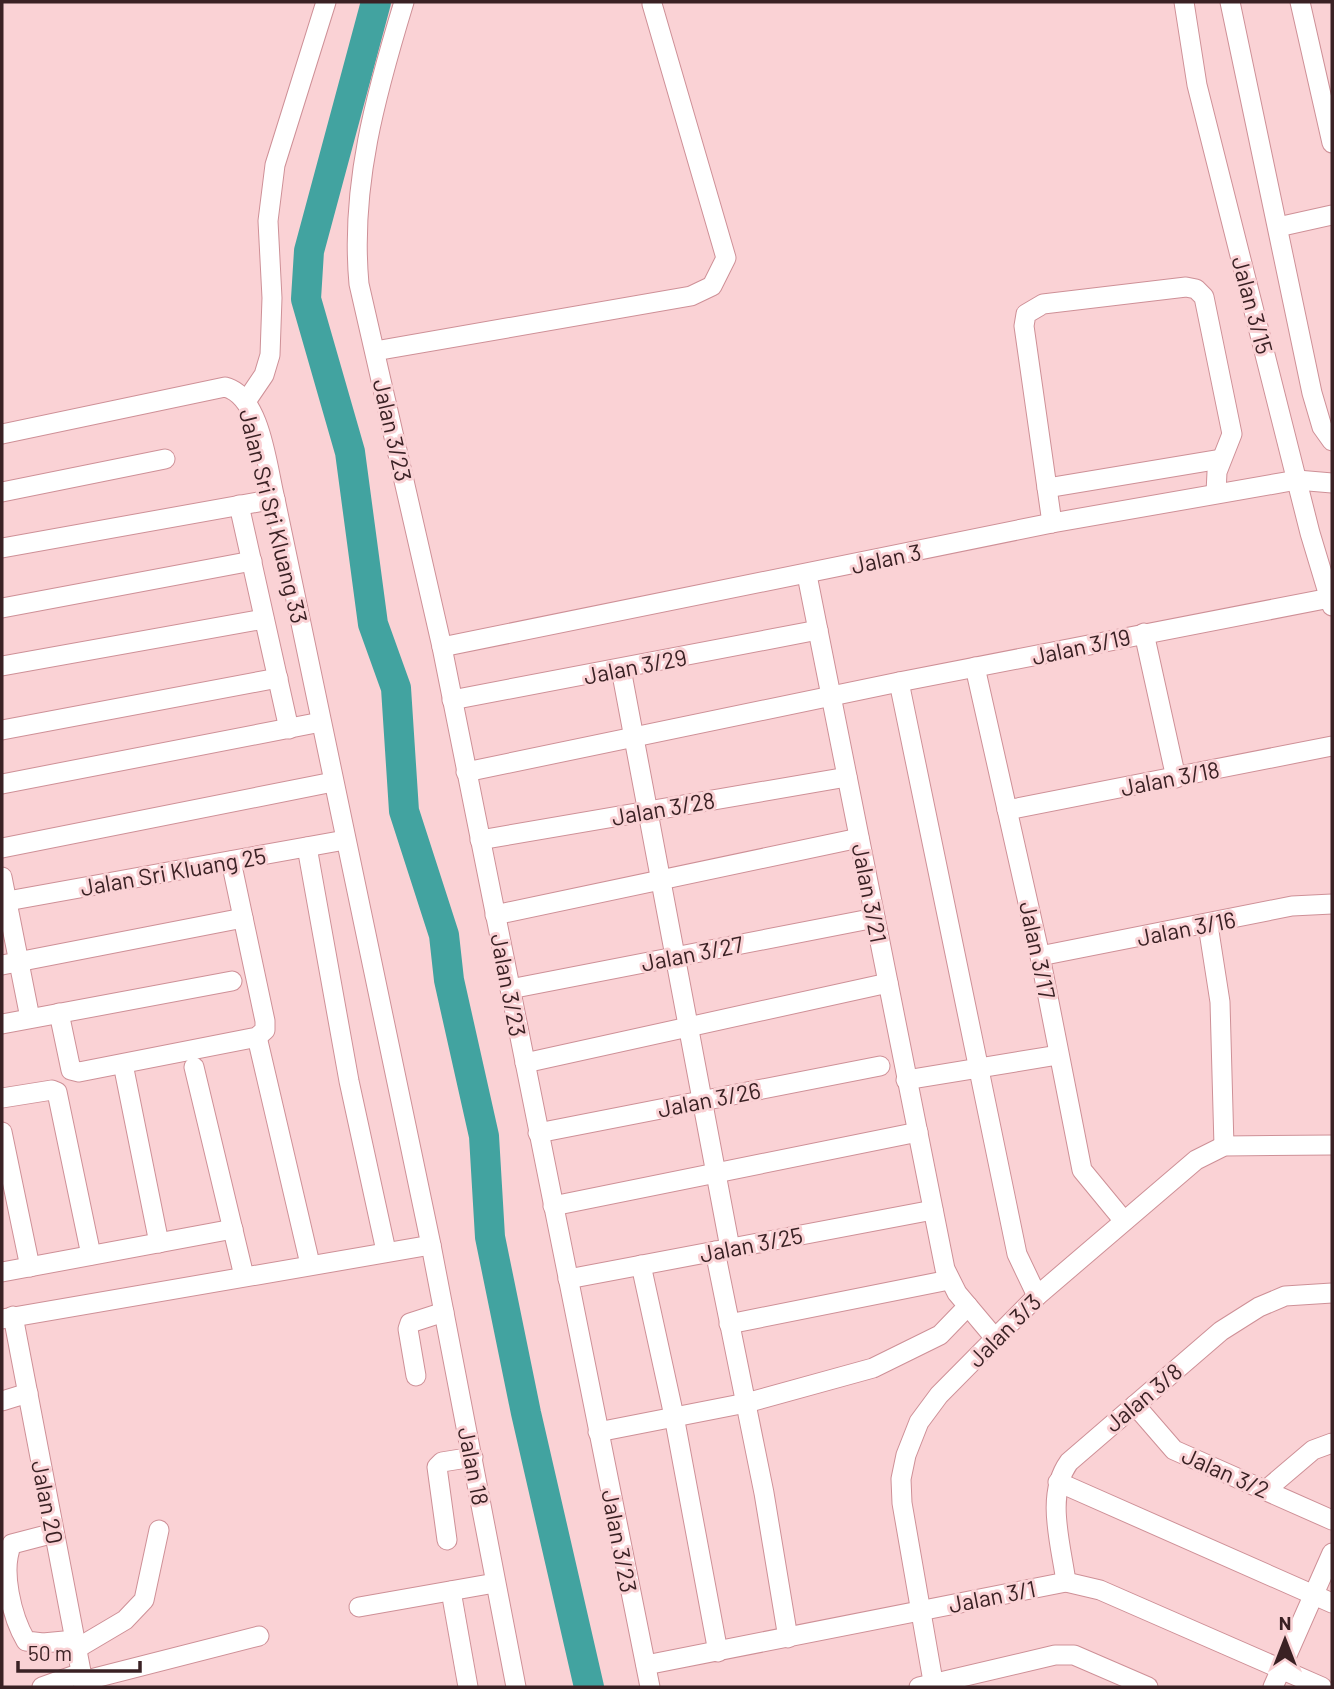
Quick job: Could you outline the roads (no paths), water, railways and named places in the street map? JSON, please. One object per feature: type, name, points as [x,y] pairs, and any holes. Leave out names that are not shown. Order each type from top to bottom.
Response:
[{"type":"street","points":[[247,400],[264,375],[270,355],[272,298],[268,221],[275,165],[296,106],[326,2]]},
{"type":"street","name":"Jalan 3/23","points":[[404,2],[370,122],[362,169],[357,248],[359,284],[442,647],[650,1687]]},
{"type":"street","points":[[375,351],[691,296],[712,286],[726,258],[656,2]]},
{"type":"street","name":"Jalan 3/15","points":[[1184,2],[1197,85],[1297,480],[1331,602]]},
{"type":"street","points":[[1230,2],[1312,393],[1322,427],[1332,441]]},
{"type":"street","points":[[1300,2],[1332,143]]},
{"type":"street","points":[[1278,227],[1332,215]]},
{"type":"street","points":[[1052,523],[1024,326],[1026,314],[1044,304],[1186,287],[1196,289],[1204,297],[1232,434],[1221,459],[1216,494]]},
{"type":"street","name":"Jalan Sri Sri Kluang 33","points":[[2,434],[225,387],[235,389],[247,400],[255,416],[275,499],[431,1245]]},
{"type":"street","points":[[2,492],[165,459]]},
{"type":"street","points":[[1047,488],[1221,459]]},
{"type":"street","name":"Jalan 3","points":[[442,647],[685,596],[807,575],[1052,523],[1297,480],[1332,483]]},
{"type":"street","points":[[2,548],[275,499]]},
{"type":"street","points":[[239,505],[289,729]]},
{"type":"street","points":[[2,608],[251,561]]},
{"type":"street","name":"Jalan 3/21","points":[[807,575],[833,696],[906,1080],[949,1280]]},
{"type":"street","name":"Jalan 3/19","points":[[466,772],[1144,633],[1331,602]]},
{"type":"street","points":[[2,666],[264,619]]},
{"type":"street","name":"Jalan 3/29","points":[[452,700],[818,630]]},
{"type":"street","points":[[1144,633],[1176,778]]},
{"type":"street","name":"Jalan 3/17","points":[[975,667],[1040,956],[1082,1170],[1124,1221]]},
{"type":"street","points":[[621,669],[717,1175],[729,1324],[746,1403],[788,1638]]},
{"type":"street","points":[[2,730],[278,678]]},
{"type":"street","points":[[899,682],[1017,1255],[1037,1296]]},
{"type":"street","points":[[2,784],[321,722]]},
{"type":"street","name":"Jalan 3/18","points":[[1007,810],[1332,746]]},
{"type":"street","name":"Jalan 3/28","points":[[480,840],[847,777]]},
{"type":"street","points":[[2,848],[333,782]]},
{"type":"street","points":[[495,915],[859,838]]},
{"type":"street","name":"Jalan Sri Kluang 25","points":[[4,902],[345,840]]},
{"type":"street","points":[[307,847],[349,1081],[386,1251]]},
{"type":"street","points":[[60,1013],[71,1070],[79,1072],[257,1037],[265,1030],[231,861]]},
{"type":"street","points":[[2,877],[10,963],[30,1018]]},
{"type":"street","name":"Jalan 3/16","points":[[1040,956],[1208,925],[1292,906],[1332,904]]},
{"type":"street","points":[[10,963],[243,918]]},
{"type":"street","name":"Jalan 3/27","points":[[510,989],[875,918]]},
{"type":"street","points":[[1208,925],[1220,1002],[1224,1146]]},
{"type":"street","points":[[2,1024],[232,981]]},
{"type":"street","points":[[525,1063],[888,983]]},
{"type":"street","points":[[257,1037],[310,1264]]},
{"type":"street","points":[[906,1080],[1058,1055]]},
{"type":"street","points":[[123,1064],[159,1243]]},
{"type":"street","name":"Jalan 3/26","points":[[538,1133],[880,1066]]},
{"type":"street","points":[[194,1067],[244,1276]]},
{"type":"street","points":[[2,1098],[52,1090],[57,1092],[91,1255]]},
{"type":"street","points":[[2,1132],[30,1267]]},
{"type":"street","points":[[553,1206],[717,1175],[918,1132]]},
{"type":"street","name":"Jalan 3/3","points":[[929,1686],[920,1610],[902,1503],[901,1479],[906,1455],[919,1422],[932,1404],[994,1337],[1037,1296],[1196,1160],[1224,1146],[1332,1145]]},
{"type":"street","name":"Jalan 3/25","points":[[568,1279],[933,1210]]},
{"type":"street","points":[[2,1272],[233,1229]]},
{"type":"street","points":[[8,1318],[431,1245]]},
{"type":"street","name":"Jalan 18","points":[[431,1245],[516,1687]]},
{"type":"street","points":[[641,1265],[674,1416],[718,1652]]},
{"type":"street","points":[[729,1324],[949,1280],[994,1337]]},
{"type":"street","name":"Jalan 3/8","points":[[1058,1482],[1069,1462],[1221,1331],[1259,1307],[1285,1296],[1332,1293]]},
{"type":"street","points":[[598,1432],[746,1403],[898,1358],[940,1335],[968,1306]]},
{"type":"street","points":[[416,1376],[408,1329],[410,1323],[444,1312]]},
{"type":"street","name":"Jalan 20","points":[[8,1318],[28,1393],[82,1680]]},
{"type":"street","points":[[2,1401],[28,1393]]},
{"type":"street","name":"Jalan 3/2","points":[[1135,1405],[1174,1450],[1332,1520]]},
{"type":"street","points":[[1266,1490],[1313,1450],[1332,1443]]},
{"type":"street","points":[[447,1540],[437,1467],[442,1462],[472,1457]]},
{"type":"street","points":[[1066,1582],[1055,1497],[1058,1482],[1332,1603]]},
{"type":"street","points":[[54,1533],[12,1544],[6,1555],[17,1626],[26,1640],[76,1644],[125,1620],[144,1600],[159,1530]]},
{"type":"street","points":[[1277,1678],[1332,1553]]},
{"type":"street","name":"Jalan 3/1","points":[[646,1665],[1066,1582],[1100,1590],[1277,1678],[1322,1687]]},
{"type":"street","points":[[359,1607],[495,1583]]},
{"type":"street","points":[[451,1591],[468,1687]]},
{"type":"street","points":[[43,1687],[82,1680],[117,1680],[259,1636]]},
{"type":"street","points":[[929,1686],[1074,1655],[1148,1687]]},
{"type":"waterway","points":[[376,2],[309,251],[306,299],[350,452],[373,624],[396,688],[404,811],[444,935],[449,980],[484,1136],[490,1237],[526,1413],[589,1687]]}]
